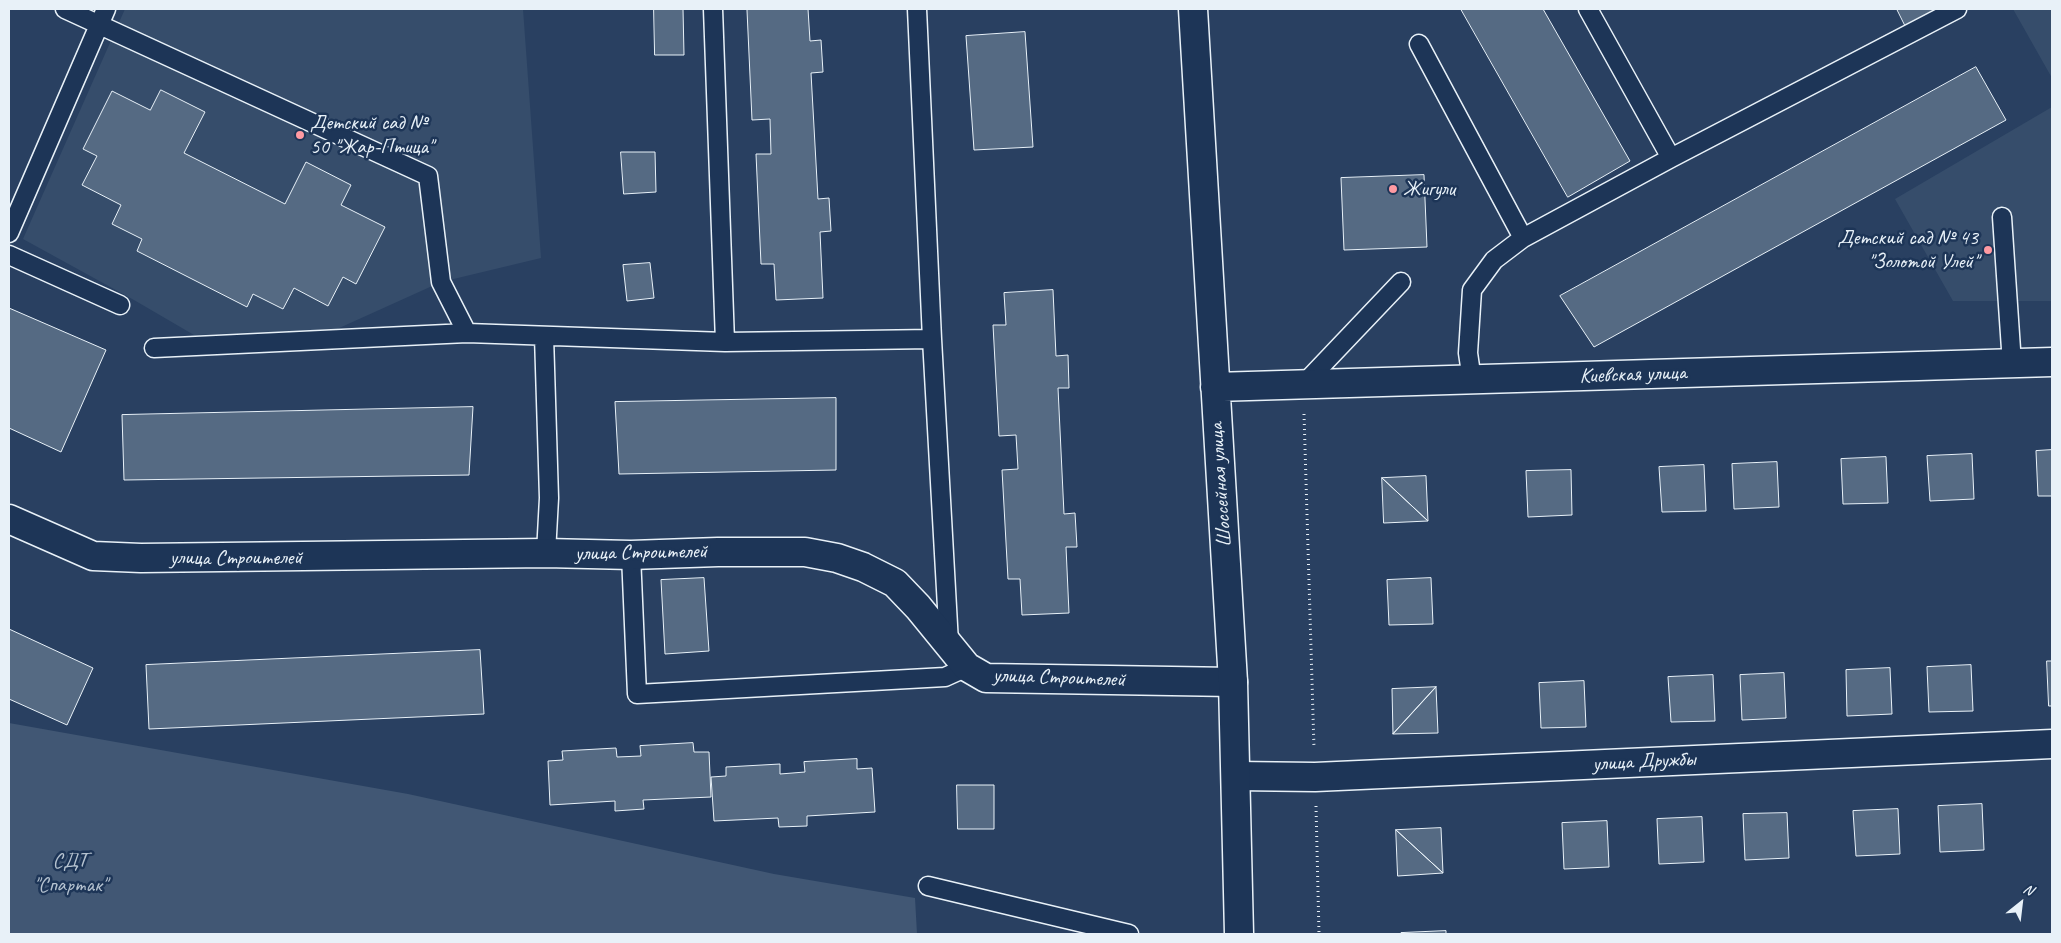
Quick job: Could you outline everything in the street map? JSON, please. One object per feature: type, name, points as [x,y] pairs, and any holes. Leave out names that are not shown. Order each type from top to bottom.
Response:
[{"type":"street","name":"Шоссейная улица","points":[[1195,18],[1214,387],[1233,682],[1240,934]]},
{"type":"street","name":"Киевская улица","points":[[1214,387],[2052,362]]},
{"type":"street","name":"улица Строителей","points":[[9,519],[93,556],[141,558],[546,553],[631,556],[718,552],[806,552],[836,558],[863,567],[895,582],[968,667],[986,678],[1233,682]]},
{"type":"street","name":"улица Дружбы","points":[[1236,776],[1315,777],[2052,744]]},
{"type":"lane","points":[[65,9],[103,16],[428,176],[441,282],[467,333]]},
{"type":"lane","points":[[713,9],[725,342]]},
{"type":"lane","points":[[917,9],[932,338],[949,643]]},
{"type":"lane","points":[[1588,9],[1671,158]]},
{"type":"lane","points":[[1472,380],[1468,353],[1472,290],[1494,260],[1523,238],[1671,158],[1957,9]]},
{"type":"lane","points":[[9,233],[103,16]]},
{"type":"lane","points":[[1419,44],[1523,238]]},
{"type":"lane","points":[[2002,217],[2012,364]]},
{"type":"lane","points":[[9,255],[120,305]]},
{"type":"lane","points":[[1303,385],[1401,282]]},
{"type":"lane","points":[[154,348],[467,333],[725,342],[932,338]]},
{"type":"lane","points":[[544,336],[549,498],[546,553]]},
{"type":"lane","points":[[631,556],[637,694],[946,677],[968,667]]},
{"type":"lane","points":[[928,886],[1129,934]]},
{"type":"path","points":[[1304,413],[1319,934]]},
{"type":"shaded area","name":"Детский сад № 50 \"Жар-Птица\"","points":[[125,9],[523,9],[541,258],[441,282],[337,329],[194,335],[23,239]]},
{"type":"shaded area","points":[[2013,9],[2052,9],[2052,78]]},
{"type":"shaded area","name":"Детский сад № 43 \"Золотой Улей\"","points":[[2052,107],[2052,301],[1953,301],[1895,199]]},
{"type":"green space","name":"СДТ \"Спартак\"","points":[[9,723],[408,794],[774,874],[915,898],[917,934],[9,934]]},
{"type":"building","points":[[654,9],[683,9],[684,55],[655,55]]},
{"type":"building","points":[[808,9],[810,41],[821,40],[823,72],[811,73],[818,199],[829,198],[831,231],[820,232],[823,298],[776,300],[774,264],[761,264],[756,154],[771,154],[770,119],[752,120],[747,10]]},
{"type":"building","points":[[1461,9],[1543,9],[1630,161],[1568,197]]},
{"type":"building","points":[[1897,9],[1943,9],[1906,27]]},
{"type":"building","points":[[1025,32],[1033,147],[974,150],[966,36]]},
{"type":"building","points":[[1976,67],[2006,120],[1594,347],[1560,296]]},
{"type":"building","points":[[161,90],[205,112],[184,153],[285,204],[306,162],[351,185],[341,205],[385,227],[356,284],[343,277],[328,306],[294,288],[283,309],[253,294],[247,307],[137,251],[142,239],[112,224],[121,205],[82,185],[97,156],[83,149],[112,91],[150,110]]},
{"type":"building","points":[[621,152],[655,152],[656,192],[624,194]]},
{"type":"building","points":[[1424,175],[1427,247],[1344,250],[1341,178]]},
{"type":"building","points":[[650,263],[654,298],[627,301],[623,265]]},
{"type":"building","points":[[1053,290],[1056,356],[1068,355],[1069,388],[1058,388],[1064,514],[1075,513],[1077,547],[1066,547],[1069,613],[1022,615],[1020,579],[1008,579],[1002,470],[1018,469],[1016,435],[999,436],[993,325],[1006,325],[1004,293]]},
{"type":"building","points":[[9,308],[106,350],[61,452],[9,428]]},
{"type":"building","points":[[836,398],[836,470],[619,474],[615,402]]},
{"type":"building","points":[[473,407],[469,475],[124,480],[122,415]]},
{"type":"building","points":[[2052,450],[2052,496],[2038,496],[2036,451]]},
{"type":"building","points":[[1972,454],[1974,499],[1930,501],[1927,456]]},
{"type":"building","points":[[1886,457],[1888,503],[1843,504],[1841,459]]},
{"type":"building","points":[[1777,462],[1779,507],[1734,509],[1732,464]]},
{"type":"building","points":[[1704,465],[1706,511],[1662,512],[1659,467]]},
{"type":"building","points":[[1571,470],[1572,515],[1528,517],[1526,471]]},
{"type":"building","points":[[1426,476],[1428,521],[1382,478]]},
{"type":"building","points":[[1382,478],[1428,521],[1384,523]]},
{"type":"building","points":[[704,578],[709,651],[665,654],[661,580]]},
{"type":"building","points":[[1431,578],[1433,624],[1389,625],[1387,580]]},
{"type":"building","points":[[9,629],[93,668],[67,725],[9,699]]},
{"type":"building","points":[[480,650],[484,714],[149,729],[146,665]]},
{"type":"building","points":[[2047,661],[2052,661],[2052,706],[2049,706]]},
{"type":"building","points":[[1971,665],[1973,711],[1929,712],[1927,667]]},
{"type":"building","points":[[1890,668],[1892,714],[1847,716],[1846,670]]},
{"type":"building","points":[[1784,673],[1786,718],[1742,720],[1740,675]]},
{"type":"building","points":[[1713,675],[1715,721],[1671,722],[1668,677]]},
{"type":"building","points":[[1584,681],[1586,727],[1541,728],[1539,683]]},
{"type":"building","points":[[1436,687],[1393,734],[1392,689]]},
{"type":"building","points":[[1436,687],[1438,733],[1393,734]]},
{"type":"building","points":[[693,743],[694,752],[709,752],[711,797],[643,800],[644,809],[615,811],[615,801],[550,805],[548,761],[563,760],[562,751],[616,748],[617,757],[641,756],[640,746]]},
{"type":"building","points":[[857,759],[857,769],[872,768],[875,812],[807,816],[807,826],[779,827],[778,818],[714,821],[711,777],[726,776],[726,767],[780,764],[780,774],[805,772],[804,762]]},
{"type":"building","points":[[957,785],[994,785],[994,829],[958,829]]},
{"type":"building","points":[[1982,804],[1984,850],[1940,852],[1938,806]]},
{"type":"building","points":[[1898,809],[1900,854],[1856,856],[1853,811]]},
{"type":"building","points":[[1787,813],[1789,858],[1745,860],[1743,814]]},
{"type":"building","points":[[1702,817],[1704,862],[1659,864],[1657,819]]},
{"type":"building","points":[[1607,821],[1609,867],[1564,869],[1562,823]]},
{"type":"building","points":[[1441,828],[1443,873],[1396,830]]},
{"type":"building","points":[[1396,830],[1443,873],[1398,876]]},
{"type":"building","points":[[1446,931],[1446,934],[1401,934],[1401,933]]},
{"type":"place","name":"Детский сад № 50 \"Жар-Птица\"","points":[[300,135]]},
{"type":"place","name":"Жигули","points":[[1393,189]]},
{"type":"place","name":"Детский сад № 43 \"Золотой Улей\"","points":[[1988,250]]}]
